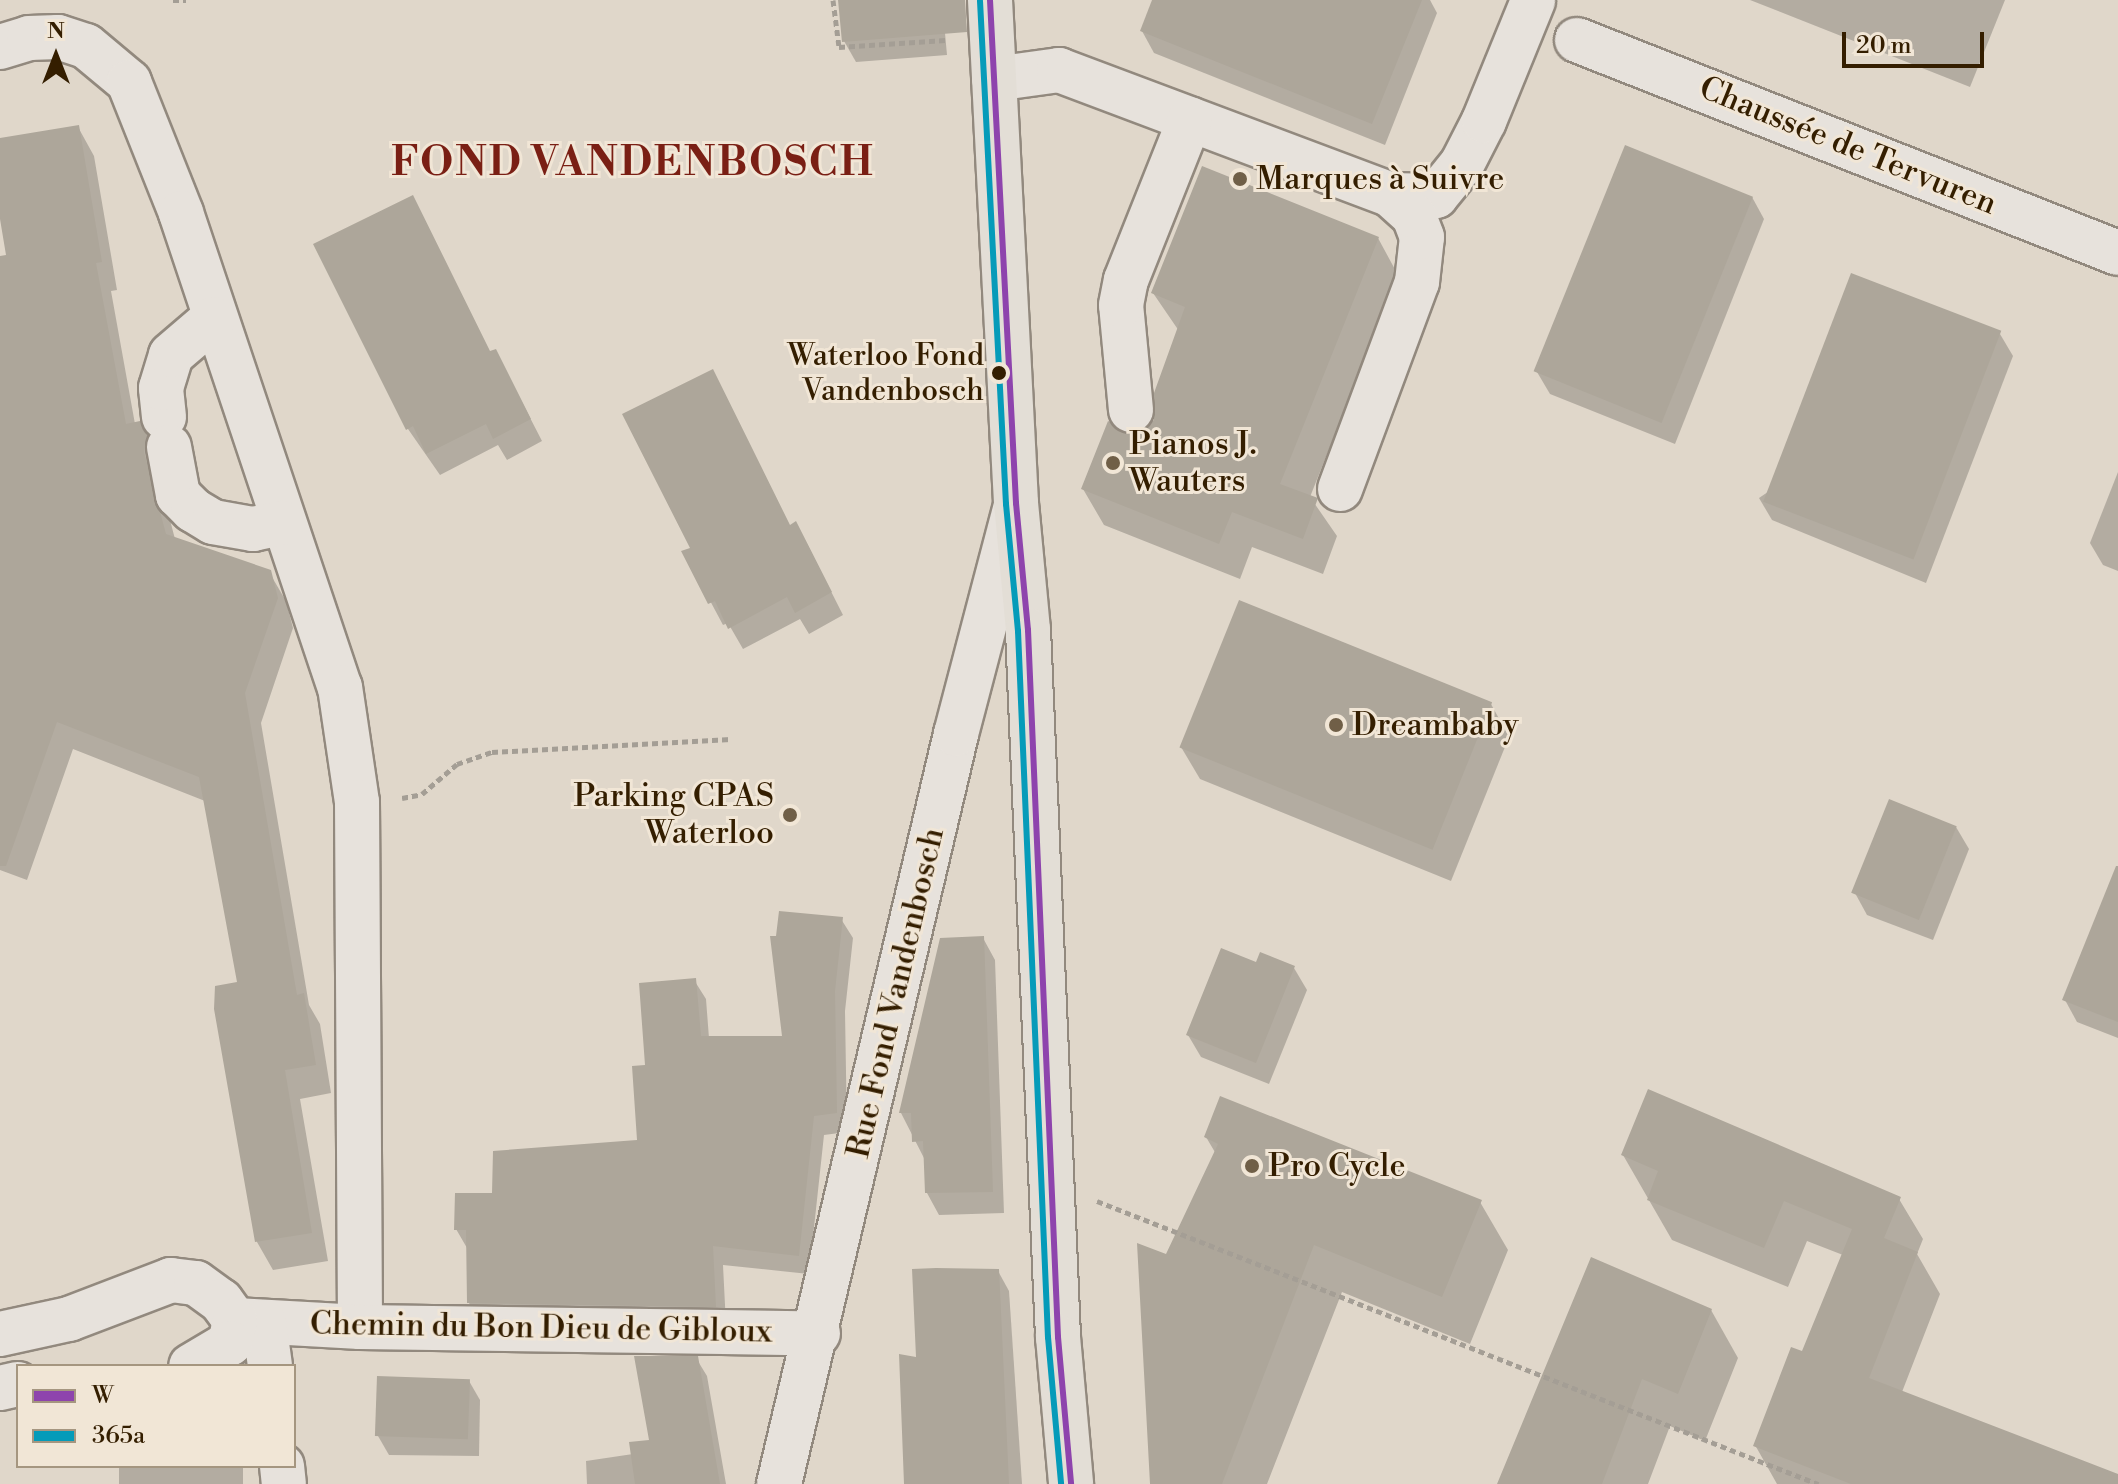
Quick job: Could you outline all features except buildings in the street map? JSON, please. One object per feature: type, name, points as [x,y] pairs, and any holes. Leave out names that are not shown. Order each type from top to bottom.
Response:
[{"type":"main road","points":[[991,18],[1016,503],[1028,630],[1051,1183],[1071,1484]]},
{"type":"street","points":[[994,79],[1059,70],[1391,195],[1436,196],[1462,164],[1533,1]]},
{"type":"street","points":[[0,47],[29,38],[58,37],[86,46],[129,82],[181,213],[213,319],[340,687],[357,802],[360,1327]]},
{"type":"street","name":"Chaussée de Tervuren","points":[[1577,40],[2118,253]]},
{"type":"street","points":[[1131,410],[1121,305],[1126,280],[1190,119]]},
{"type":"street","points":[[1340,489],[1417,282],[1422,237],[1414,216],[1391,195]]},
{"type":"street","points":[[213,319],[171,355],[161,388],[178,495],[193,510],[213,522],[253,529],[282,523]]},
{"type":"street","name":"Rue Fond Vandenbosch","points":[[779,1484],[818,1333],[956,734],[1016,503]]},
{"type":"street","points":[[0,1334],[69,1319],[171,1280],[196,1283],[250,1321],[230,1343],[194,1364]]},
{"type":"street","name":"Chemin du Bon Dieu de Gibloux","points":[[269,1364],[250,1321],[360,1327],[818,1333]]},
{"type":"path","points":[[173,0],[186,0]]},
{"type":"path","points":[[833,0],[839,47],[991,18]]},
{"type":"path","points":[[357,802],[422,794],[457,764],[492,752],[731,739]]},
{"type":"path","points":[[1051,1183],[1818,1484]]},
{"type":"transit line","name":"W","points":[[990,0],[1016,503],[1028,630],[1058,1337],[1071,1484]]},
{"type":"transit line","name":"365a","points":[[980,1],[1006,504],[1018,631],[1048,1337],[1061,1484]]},
{"type":"place","name":"Marques à Suivre","points":[[1240,179]]},
{"type":"place","name":"Waterloo Fond Vandenbosch","points":[[999,373]]},
{"type":"place","name":"Pianos J. Wauters","points":[[1113,463]]},
{"type":"place","name":"Dreambaby","points":[[1336,725]]},
{"type":"place","name":"Parking CPAS Waterloo","points":[[790,815]]},
{"type":"place","name":"Pro Cycle","points":[[1252,1166]]},
{"type":"district","name":"FOND VANDENBOSCH","points":[[633,163]]}]
